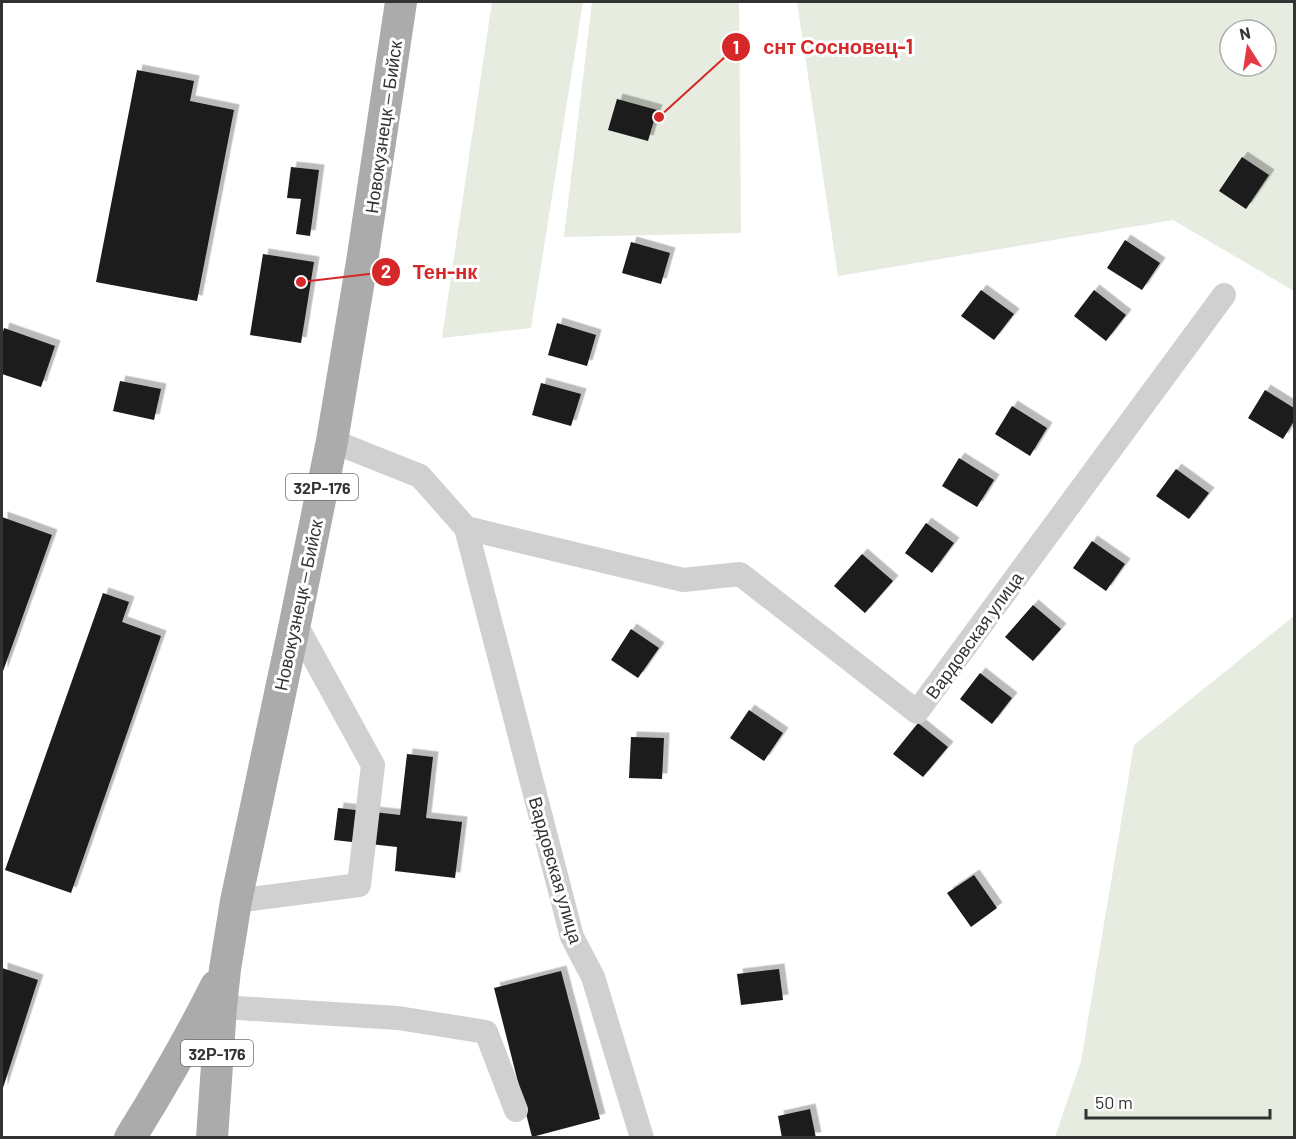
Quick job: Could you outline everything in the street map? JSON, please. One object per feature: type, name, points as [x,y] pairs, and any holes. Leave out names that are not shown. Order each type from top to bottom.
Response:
[{"type":"main road","name":"Новокузнецк — Бийск","points":[[212,1137],[221,1006],[236,901],[332,441],[363,262],[401,2]]},
{"type":"main road","points":[[130,1137],[193,1032],[225,969]]},
{"type":"street","name":"Вардовская улица","points":[[466,528],[683,580],[740,574],[917,712],[1224,295]]},
{"type":"street","name":"Вардовская улица","points":[[332,441],[420,476],[466,528],[572,938],[593,977],[642,1137]]},
{"type":"street","points":[[236,901],[359,885],[373,765],[295,623]]},
{"type":"street","points":[[221,1006],[398,1018],[486,1032],[516,1110]]},
{"type":"shaded area","points":[[492,2],[583,2],[531,328],[442,338]]},
{"type":"shaded area","points":[[592,2],[739,2],[741,233],[564,237]]},
{"type":"shaded area","points":[[797,2],[1294,2],[1294,291],[1173,220],[838,276]]},
{"type":"shaded area","points":[[1294,616],[1294,1137],[1055,1137],[1081,1061],[1134,745]]},
{"type":"building","points":[[137,70],[194,81],[190,101],[234,110],[197,301],[96,282]]},
{"type":"building","points":[[617,99],[657,110],[648,141],[608,130]]},
{"type":"building","points":[[1242,157],[1269,175],[1246,209],[1219,191]]},
{"type":"building","points":[[291,167],[319,170],[310,236],[296,234],[301,199],[287,198]]},
{"type":"building","points":[[1125,240],[1160,263],[1142,290],[1107,268]]},
{"type":"building","points":[[631,242],[670,253],[661,284],[622,273]]},
{"type":"building","points":[[263,254],[314,262],[301,343],[250,335]]},
{"type":"building","points":[[981,290],[1014,314],[994,340],[961,316]]},
{"type":"building","points":[[1094,290],[1126,315],[1106,341],[1074,316]]},
{"type":"building","points":[[557,323],[596,335],[587,366],[548,355]]},
{"type":"building","points":[[4,328],[55,346],[41,387],[2,374]]},
{"type":"building","points":[[120,381],[161,389],[154,420],[113,411]]},
{"type":"building","points":[[541,383],[581,394],[571,426],[532,415]]},
{"type":"building","points":[[1265,390],[1294,408],[1294,421],[1283,439],[1248,418]]},
{"type":"building","points":[[1012,406],[1047,428],[1030,456],[995,434]]},
{"type":"building","points":[[959,458],[994,480],[977,507],[942,486]]},
{"type":"building","points":[[1176,469],[1209,493],[1189,519],[1156,496]]},
{"type":"building","points":[[2,517],[52,535],[2,674]]},
{"type":"building","points":[[926,523],[954,543],[932,573],[905,553]]},
{"type":"building","points":[[1092,541],[1125,564],[1106,591],[1073,568]]},
{"type":"building","points":[[862,554],[893,581],[865,613],[834,586]]},
{"type":"building","points":[[103,593],[129,602],[122,622],[161,636],[71,893],[5,870]]},
{"type":"building","points":[[1033,605],[1061,629],[1033,661],[1005,637]]},
{"type":"building","points":[[631,629],[659,648],[638,678],[611,660]]},
{"type":"building","points":[[980,673],[1012,698],[992,724],[960,699]]},
{"type":"building","points":[[749,710],[783,733],[764,761],[730,738]]},
{"type":"building","points":[[918,723],[948,747],[923,777],[893,754]]},
{"type":"building","points":[[631,737],[664,738],[662,779],[629,778]]},
{"type":"building","points":[[407,754],[433,757],[426,818],[462,822],[455,878],[395,871],[397,847],[334,840],[338,808],[400,815]]},
{"type":"building","points":[[974,875],[997,908],[971,927],[947,893]]},
{"type":"building","points":[[2,968],[38,980],[2,1091]]},
{"type":"building","points":[[779,969],[783,1000],[741,1005],[737,974]]},
{"type":"building","points":[[561,971],[600,1119],[532,1137],[494,988]]},
{"type":"building","points":[[810,1109],[816,1138],[782,1138],[778,1116]]},
{"type":"place","name":"снт Сосновец-1","points":[[659,117]]},
{"type":"place","name":"Тен-нк","points":[[301,282]]}]
